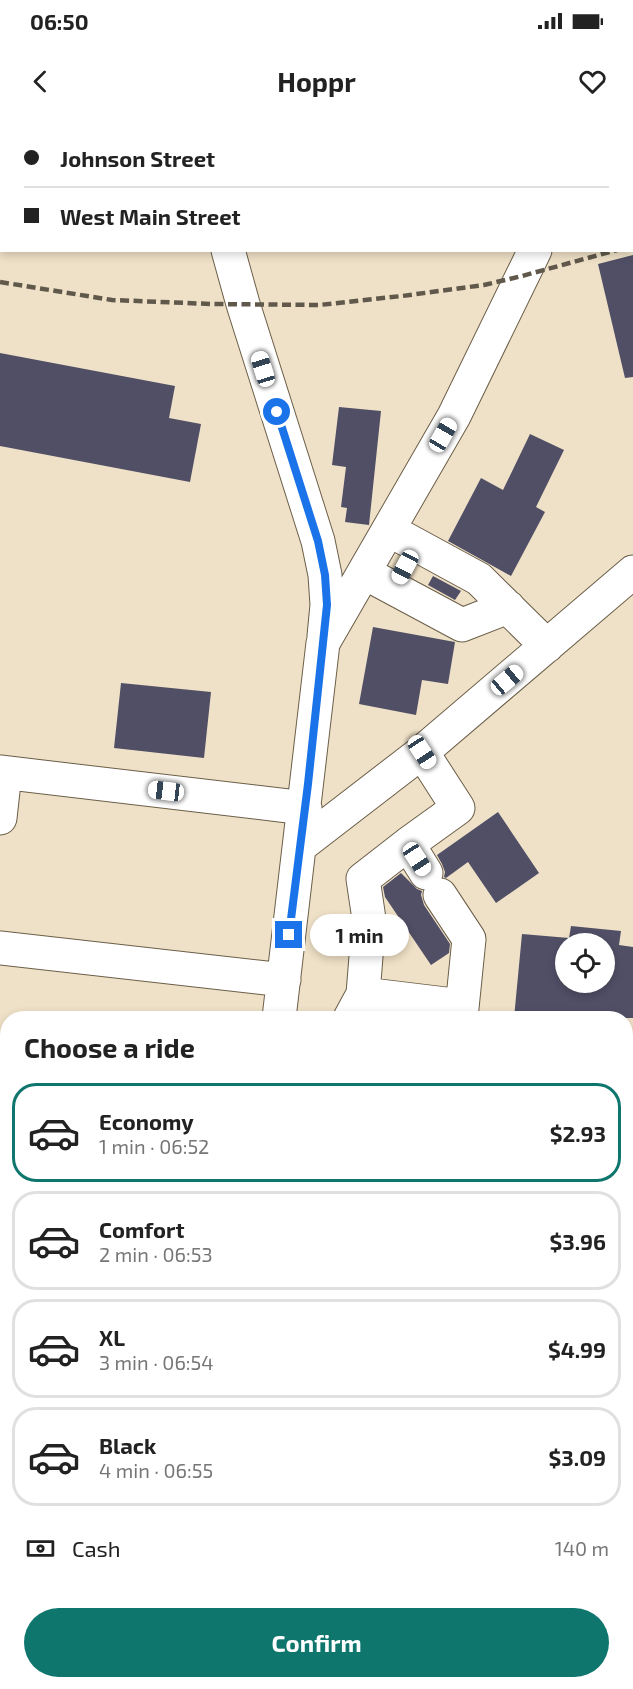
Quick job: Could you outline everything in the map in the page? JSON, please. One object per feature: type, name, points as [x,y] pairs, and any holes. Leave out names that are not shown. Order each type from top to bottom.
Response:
[{"type":"street","points":[[229,252],[318,541],[325,575],[327,605],[280,1011]]},
{"type":"street","points":[[394,588],[403,538],[454,416],[534,252]]},
{"type":"street","points":[[323,643],[365,573],[403,538]]},
{"type":"street","points":[[403,538],[479,579],[547,646]]},
{"type":"street","points":[[365,573],[462,625],[508,607]]},
{"type":"street","points":[[300,846],[422,752],[632,574]]},
{"type":"street","points":[[422,752],[458,808],[363,879],[369,920],[356,1006],[444,1011]]},
{"type":"street","points":[[0,818],[2,772],[305,808]]},
{"type":"street","points":[[408,844],[469,939],[461,1011]]},
{"type":"street","points":[[0,948],[284,980]]},
{"type":"building","points":[[633,255],[633,377],[625,378],[598,264]]},
{"type":"building","points":[[0,353],[175,386],[169,418],[201,424],[190,482],[0,446]]},
{"type":"building","points":[[339,407],[381,411],[369,525],[345,522],[347,508],[341,507],[346,467],[332,465]]},
{"type":"building","points":[[530,434],[564,450],[536,507],[545,512],[511,576],[448,541],[481,478],[503,490]]},
{"type":"building","points":[[433,576],[461,591],[455,600],[428,585]]},
{"type":"building","points":[[373,627],[455,642],[448,684],[422,680],[416,715],[359,704]]},
{"type":"building","points":[[121,683],[211,692],[204,758],[114,748]]},
{"type":"building","points":[[498,812],[539,873],[496,903],[468,862],[446,878],[437,855]]},
{"type":"building","points":[[401,873],[422,891],[424,905],[450,944],[449,953],[431,965],[385,897],[383,887]]},
{"type":"building","points":[[571,926],[621,931],[619,945],[633,947],[633,1011],[515,1011],[522,934],[555,937],[555,993],[615,993],[615,933],[570,933]]},
{"type":"railway","points":[[0,282],[112,300],[319,305],[484,285],[610,252]]},
{"type":"route","points":[[277,412],[318,541],[325,575],[327,605],[289,935]]}]
